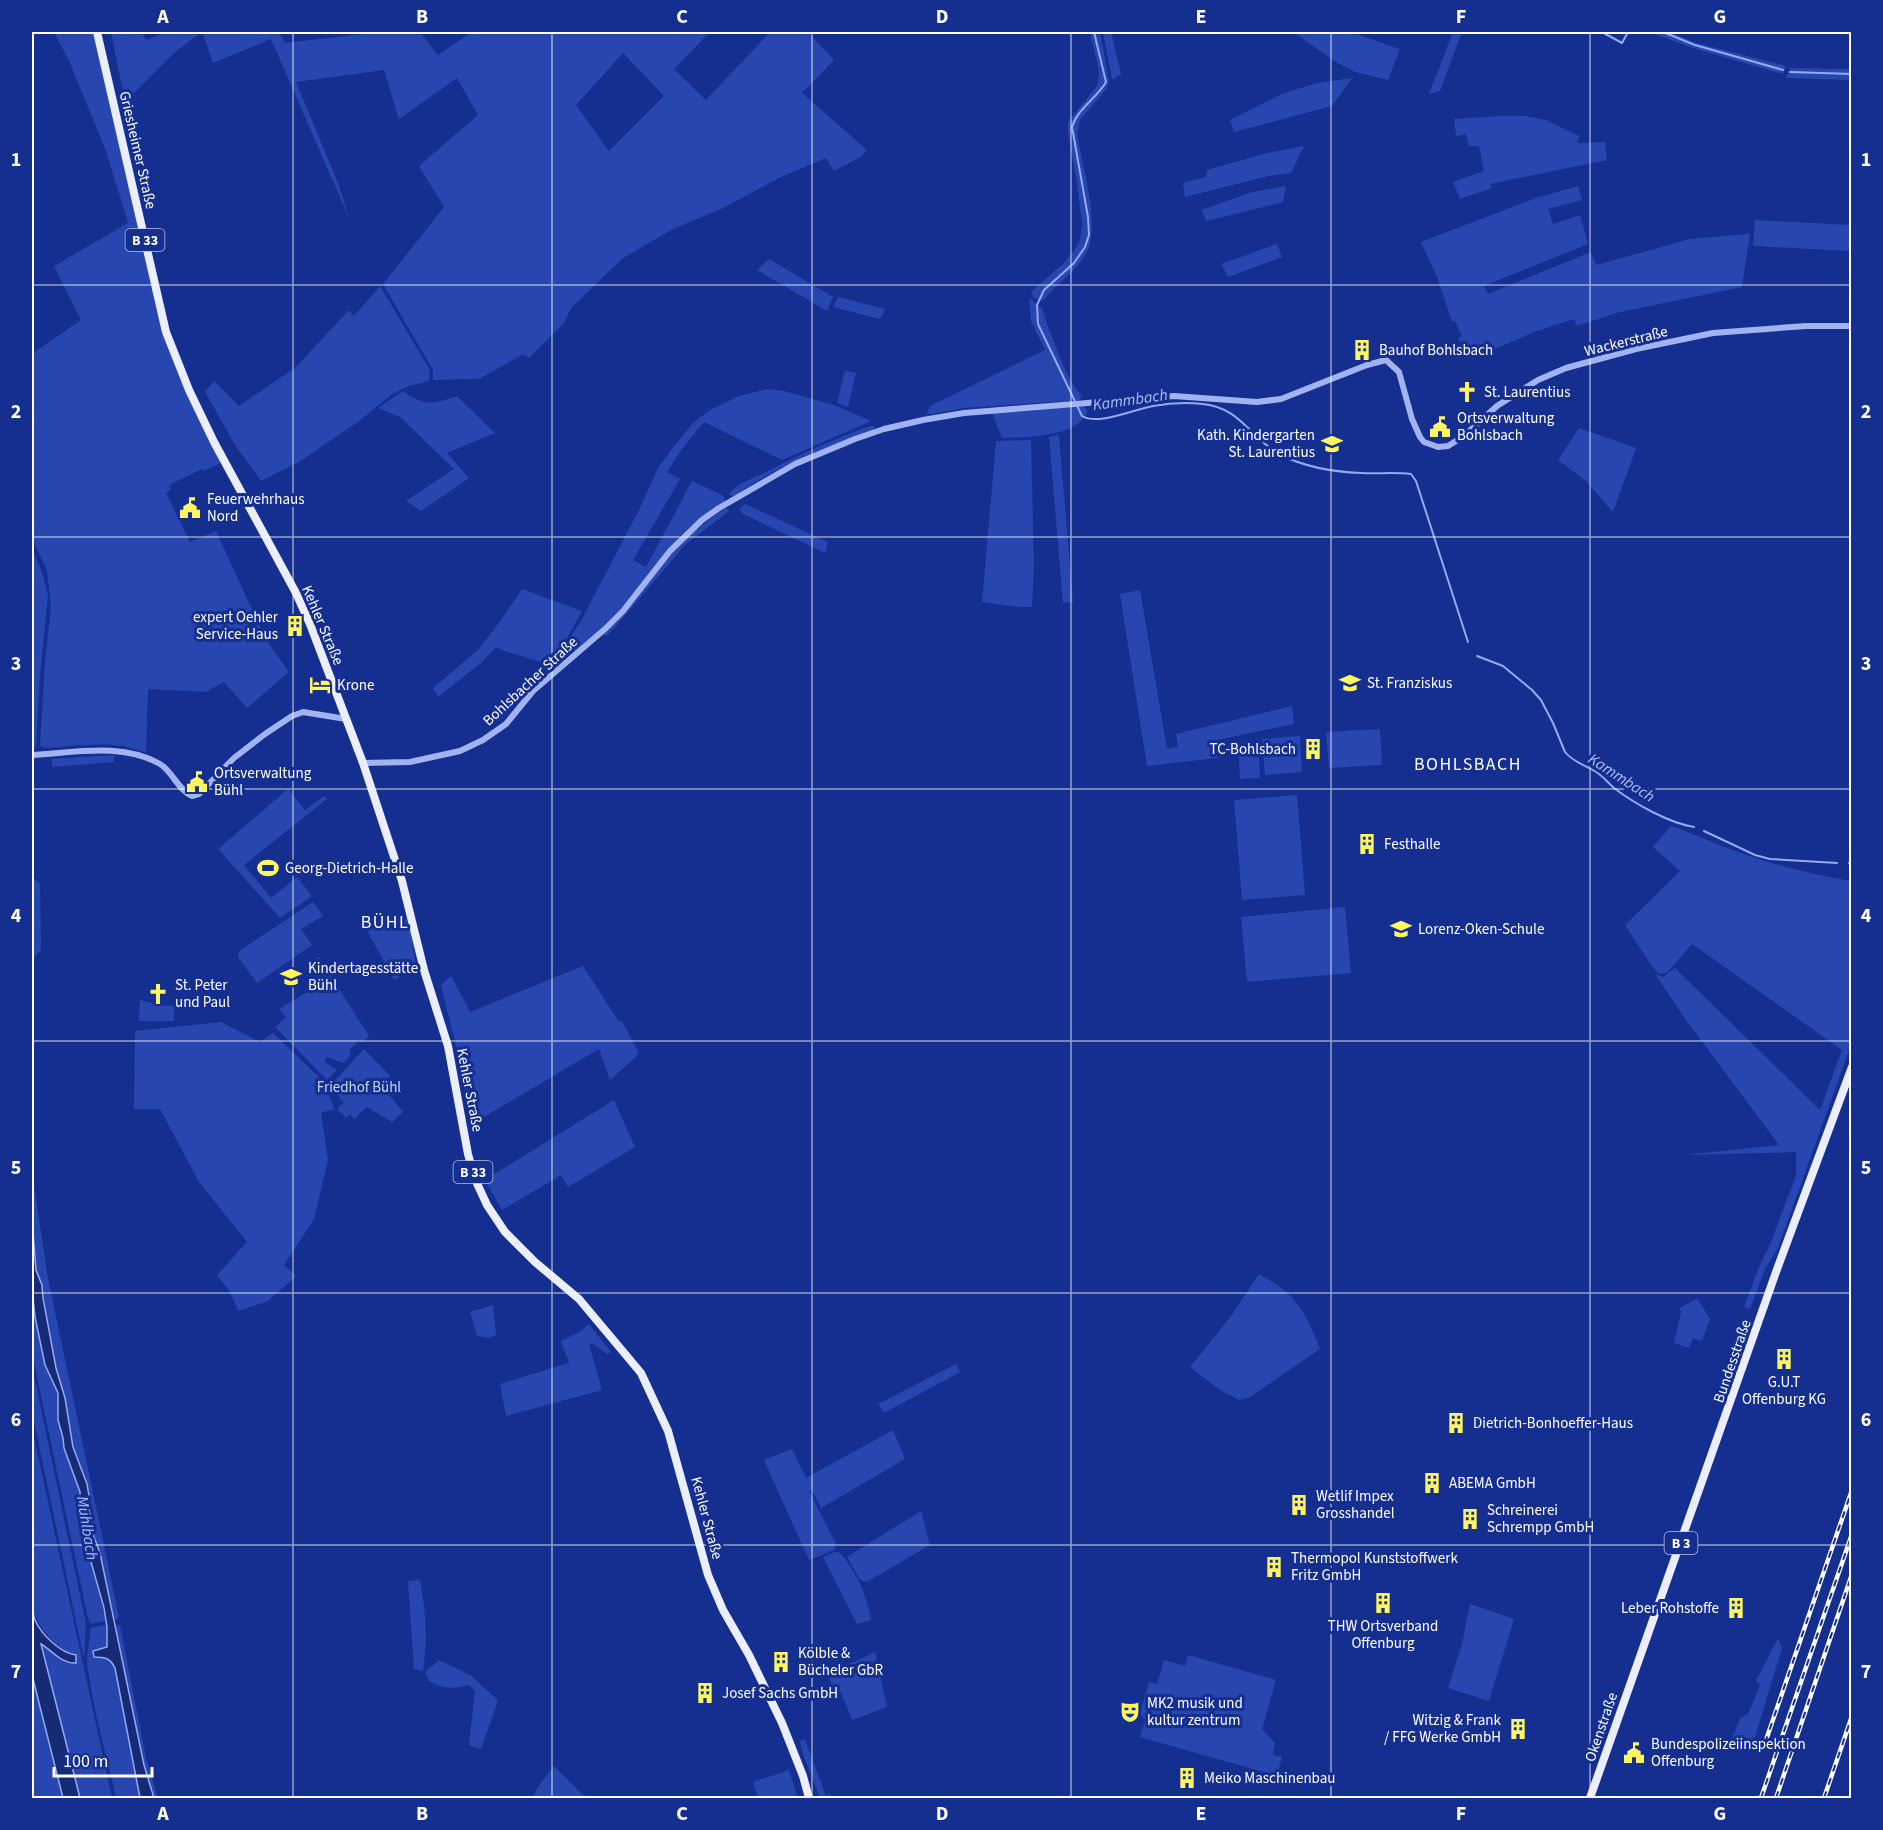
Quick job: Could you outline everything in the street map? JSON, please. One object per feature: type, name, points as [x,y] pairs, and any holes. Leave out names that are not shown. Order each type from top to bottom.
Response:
[{"type":"main road","name":"Griesheimer Straße","points":[[97,32],[165,332],[214,442]]},
{"type":"main road","name":"Kehler Straße","points":[[214,442],[296,593],[363,762],[402,881],[424,970],[448,1046],[468,1154],[475,1179],[487,1205],[505,1232],[535,1262],[579,1299],[641,1373],[668,1431],[708,1575],[723,1610],[749,1655],[782,1723],[803,1776],[809,1798]]},
{"type":"main road","name":"Bundesstraße","points":[[1638,1664],[1851,1067]]},
{"type":"main road","name":"Okenstraße","points":[[1590,1798],[1638,1664]]},
{"type":"street","name":"Wackerstraße","points":[[1386,360],[1399,372],[1412,419],[1420,437],[1430,445],[1438,447],[1448,446],[1464,436],[1497,406],[1515,394],[1538,380],[1566,368],[1713,333],[1806,326],[1851,326]]},
{"type":"street","name":"Bohlsbacher Straße","points":[[363,762],[410,762],[460,751],[483,740],[506,724],[533,691],[623,611],[670,551],[694,526],[718,508],[795,464],[855,439],[885,429],[964,413],[1174,396],[1257,402],[1281,399],[1367,365],[1386,360]]},
{"type":"street","points":[[32,755],[96,751],[130,753],[162,765],[183,790],[192,796],[199,795],[234,758],[292,716],[303,712],[346,719]]},
{"type":"green space","points":[[54,32],[95,32],[160,321],[222,462],[169,485],[171,490],[166,493],[190,542],[216,531],[265,638],[289,672],[247,708],[224,682],[206,692],[148,689],[146,753],[110,745],[46,748],[40,745],[51,607],[47,570],[32,538],[32,354],[81,320],[54,266],[128,223],[106,151],[70,63]]},
{"type":"green space","points":[[111,32],[141,32],[147,40],[165,32],[201,32],[173,54],[132,95],[127,96],[123,92]]},
{"type":"green space","points":[[205,32],[279,32],[285,43],[381,32],[420,32],[438,55],[472,32],[710,32],[674,69],[706,100],[770,32],[808,32],[834,60],[802,93],[867,150],[861,157],[834,171],[826,158],[781,177],[721,209],[673,229],[623,258],[571,308],[564,323],[529,358],[523,354],[479,379],[433,380],[433,370],[383,284],[444,207],[419,166],[478,115],[457,78],[399,119],[384,70],[296,82],[338,183],[349,218],[271,39],[213,63],[203,34]],"holes":[[[623,53],[664,96],[609,151],[576,105]]]},
{"type":"green space","points":[[1090,32],[1100,32],[1109,81],[1107,88],[1080,120],[1077,134],[1090,197],[1092,231],[1089,246],[1080,263],[1043,301],[1034,298],[1031,292],[1064,263],[1080,240],[1082,225],[1068,122],[1097,86],[1098,66]]},
{"type":"green space","points":[[1103,32],[1111,32],[1121,74],[1114,79],[1112,79]]},
{"type":"green space","points":[[1293,32],[1350,32],[1400,49],[1388,80],[1355,72],[1336,62]]},
{"type":"green space","points":[[1453,32],[1462,32],[1440,91],[1429,94]]},
{"type":"green space","points":[[1649,32],[1669,32],[1693,42],[1786,66],[1783,74],[1693,48]]},
{"type":"green space","points":[[1790,68],[1851,69],[1851,80],[1786,78]]},
{"type":"green space","points":[[1352,78],[1332,106],[1234,132],[1230,120],[1282,94],[1317,83]]},
{"type":"green space","points":[[1525,116],[1546,120],[1579,136],[1577,143],[1605,142],[1607,160],[1490,184],[1492,188],[1460,199],[1453,182],[1484,171],[1479,146],[1469,146],[1466,134],[1456,136],[1454,119]]},
{"type":"green space","points":[[1304,146],[1291,173],[1269,176],[1185,197],[1183,184],[1206,177],[1207,170],[1267,153]]},
{"type":"green space","points":[[1286,186],[1283,202],[1206,221],[1202,210],[1252,192]]},
{"type":"green space","points":[[1578,186],[1582,200],[1548,209],[1553,224],[1580,215],[1588,244],[1484,286],[1488,294],[1591,252],[1596,265],[1690,239],[1750,234],[1742,287],[1616,313],[1577,326],[1574,319],[1534,332],[1472,359],[1458,338],[1462,336],[1455,321],[1452,322],[1437,277],[1421,242],[1536,198]]},
{"type":"green space","points":[[1755,220],[1851,225],[1851,251],[1753,246]]},
{"type":"green space","points":[[1277,244],[1282,257],[1228,277],[1221,264]]},
{"type":"green space","points":[[769,259],[833,297],[827,311],[757,270]]},
{"type":"green space","points":[[380,286],[430,370],[429,381],[409,386],[392,394],[359,421],[299,462],[261,481],[235,444],[205,392],[214,381],[239,406],[296,367],[349,310],[354,316]]},
{"type":"green space","points":[[838,297],[885,309],[880,319],[833,307]]},
{"type":"green space","points":[[1029,298],[1042,308],[1063,365],[1082,396],[1080,400],[964,408],[926,415],[930,406],[1045,350],[1031,321]]},
{"type":"green space","points":[[845,371],[856,373],[848,407],[837,403]]},
{"type":"green space","points":[[767,389],[784,391],[834,405],[871,421],[782,460],[704,422],[667,472],[680,479],[633,560],[646,567],[692,481],[724,496],[725,501],[680,536],[619,611],[560,663],[558,657],[582,619],[639,510],[658,468],[674,446],[693,423],[710,410],[739,396]]},
{"type":"green space","points":[[403,391],[417,400],[429,403],[457,396],[495,433],[447,453],[469,478],[421,511],[406,501],[454,469],[400,417],[378,408]]},
{"type":"green space","points":[[1084,406],[1088,411],[1080,422],[1072,427],[1053,433],[1020,437],[1002,438],[992,412]]},
{"type":"green space","points":[[870,426],[875,426],[875,429],[783,467],[733,497],[729,494],[747,480]]},
{"type":"green space","points":[[1579,428],[1636,448],[1613,512],[1586,481],[1558,460]]},
{"type":"green space","points":[[1059,435],[1073,602],[1063,603],[1049,437]]},
{"type":"green space","points":[[1031,440],[1034,565],[1032,607],[982,602],[996,441]]},
{"type":"green space","points":[[745,504],[828,542],[825,553],[743,514],[739,509]]},
{"type":"green space","points":[[725,508],[729,510],[728,512],[685,545],[617,625],[606,636],[603,635],[675,550]]},
{"type":"green space","points":[[32,548],[42,572],[48,596],[36,747],[32,749]]},
{"type":"green space","points":[[522,589],[582,611],[552,665],[496,647],[481,663],[438,697],[433,688],[479,649]]},
{"type":"green space","points":[[1140,590],[1167,749],[1178,747],[1176,734],[1292,706],[1294,724],[1217,740],[1217,758],[1147,766],[1120,594]]},
{"type":"green space","points":[[1380,729],[1382,765],[1329,768],[1326,732]]},
{"type":"green space","points":[[1300,736],[1302,772],[1265,775],[1262,739]]},
{"type":"green space","points":[[1258,742],[1260,778],[1240,779],[1238,743]]},
{"type":"green space","points":[[114,755],[114,762],[52,767],[52,759]]},
{"type":"green space","points":[[288,789],[305,810],[324,796],[327,799],[244,865],[271,898],[297,877],[312,896],[280,918],[218,849]]},
{"type":"green space","points":[[1297,795],[1305,895],[1242,900],[1234,800]]},
{"type":"green space","points":[[1671,826],[1770,862],[1851,881],[1851,1045],[1778,1248],[1765,1269],[1750,1309],[1744,1307],[1796,1175],[1796,1152],[1685,1155],[1779,1145],[1686,1020],[1655,974],[1663,977],[1675,968],[1820,1110],[1842,1050],[1692,944],[1667,973],[1659,974],[1651,965],[1625,925],[1680,871],[1653,847]]},
{"type":"green space","points":[[32,877],[40,883],[41,950],[32,959]]},
{"type":"green space","points":[[313,902],[323,916],[301,929],[312,945],[257,983],[238,957],[239,951]]},
{"type":"green space","points":[[1345,907],[1351,973],[1247,982],[1241,917]]},
{"type":"green space","points":[[377,917],[382,927],[406,918],[410,929],[416,966],[394,980],[364,925]]},
{"type":"green space","points":[[319,957],[369,1036],[362,1043],[359,1040],[349,1050],[351,1055],[343,1063],[327,1057],[325,1062],[337,1070],[327,1080],[275,1027],[286,1017],[279,1009],[321,984],[311,967],[318,962],[316,959]]},
{"type":"green space","points":[[583,966],[619,1022],[621,1020],[638,1051],[637,1056],[610,1080],[599,1049],[477,1121],[471,1121],[441,985],[451,976],[470,1012]]},
{"type":"green space","points":[[140,1000],[174,1006],[174,1021],[139,1021]]},
{"type":"green space","points":[[221,1022],[260,1042],[273,1033],[325,1083],[334,1109],[321,1113],[328,1160],[314,1219],[284,1265],[296,1276],[268,1301],[238,1311],[230,1292],[217,1275],[247,1242],[199,1182],[160,1109],[134,1109],[135,1031]]},
{"type":"green space","name":"Friedhof Bühl","points":[[364,1049],[390,1076],[381,1085],[403,1112],[392,1122],[367,1107],[354,1119],[350,1114],[346,1118],[337,1109],[344,1102],[329,1087]]},
{"type":"green space","points":[[614,1100],[635,1147],[568,1187],[561,1175],[502,1210],[485,1180]]},
{"type":"green space","points":[[32,1173],[48,1278],[119,1617],[117,1619],[114,1619],[100,1553],[88,1521],[87,1484],[73,1447],[65,1398],[54,1360],[42,1286],[36,1270],[32,1220]]},
{"type":"green space","points":[[1259,1274],[1272,1281],[1298,1304],[1320,1349],[1250,1397],[1239,1400],[1220,1390],[1190,1367],[1231,1316]]},
{"type":"green space","points":[[32,1289],[45,1365],[58,1393],[63,1443],[80,1492],[80,1523],[106,1621],[91,1624],[32,1353]]},
{"type":"green space","points":[[1696,1299],[1710,1319],[1702,1341],[1693,1338],[1689,1348],[1674,1343],[1680,1308]]},
{"type":"green space","points":[[493,1305],[496,1335],[490,1338],[477,1336],[470,1312]]},
{"type":"green space","points":[[589,1324],[611,1352],[607,1354],[593,1344],[589,1344],[602,1390],[506,1416],[500,1384],[569,1363],[561,1341],[581,1331]]},
{"type":"green space","points":[[956,1364],[960,1372],[884,1413],[878,1404]]},
{"type":"green space","points":[[32,1366],[86,1624],[84,1659],[32,1412]]},
{"type":"green space","points":[[32,1428],[112,1798],[80,1798],[41,1644],[61,1660],[76,1663],[44,1631],[32,1605]]},
{"type":"green space","points":[[893,1430],[905,1459],[821,1508],[812,1490],[809,1491],[836,1544],[834,1550],[809,1560],[764,1460],[792,1449],[806,1478]]},
{"type":"green space","points":[[921,1511],[930,1545],[867,1582],[860,1580],[847,1557]]},
{"type":"green space","points":[[839,1552],[855,1575],[864,1593],[871,1620],[857,1624],[823,1557]]},
{"type":"green space","points":[[420,1580],[426,1625],[423,1671],[414,1669],[408,1581]]},
{"type":"green space","points":[[1470,1604],[1514,1619],[1489,1701],[1448,1688],[1462,1644]]},
{"type":"green space","points":[[120,1625],[146,1758],[158,1798],[154,1798],[144,1765],[115,1626]]},
{"type":"green space","points":[[107,1626],[107,1647],[93,1651],[94,1657],[107,1659],[115,1668],[140,1798],[116,1798],[94,1702],[87,1664],[90,1628]]},
{"type":"green space","points":[[1778,1638],[1782,1648],[1755,1737],[1744,1743],[1732,1739],[1740,1718],[1748,1714],[1760,1685],[1756,1681]]},
{"type":"green space","points":[[875,1652],[887,1707],[852,1720],[841,1692],[835,1694],[828,1674]]},
{"type":"green space","points":[[1188,1655],[1276,1680],[1262,1729],[1275,1743],[1273,1755],[1282,1757],[1277,1776],[1140,1737],[1145,1720],[1140,1713],[1149,1682],[1157,1684],[1164,1660],[1185,1666]]},
{"type":"green space","points":[[439,1660],[470,1675],[498,1700],[481,1749],[469,1745],[475,1691],[469,1685],[449,1688],[429,1681],[425,1672]]},
{"type":"green space","points":[[32,1675],[63,1798],[34,1798],[32,1789]]},
{"type":"green space","points":[[805,1739],[826,1796],[831,1793],[828,1798],[819,1798],[800,1741]]},
{"type":"green space","points":[[554,1766],[586,1798],[539,1798],[534,1796],[537,1788]]},
{"type":"green space","points":[[789,1770],[798,1798],[758,1798],[753,1782]]},
{"type":"water","name":"Mühlbach","points":[[32,1220],[36,1270],[42,1285],[56,1368],[65,1398],[73,1447],[87,1484],[88,1521],[100,1553],[144,1765],[154,1798],[140,1798],[115,1668],[107,1659],[94,1657],[93,1651],[107,1647],[107,1627],[104,1608],[80,1523],[80,1492],[64,1448],[58,1420],[58,1393],[45,1365],[35,1317],[32,1289]]},
{"type":"water","points":[[32,1605],[35,1620],[46,1637],[64,1651],[76,1655],[76,1663],[71,1663],[57,1657],[41,1644],[80,1798],[63,1798],[32,1675]]},
{"type":"waterway","name":"Kammbach","points":[[1094,32],[1106,82],[1078,115],[1072,127],[1088,217],[1089,235],[1085,247],[1074,263],[1044,290],[1037,305],[1038,324],[1082,416],[1097,419],[1159,405],[1203,404],[1227,411],[1270,448],[1300,463],[1341,471],[1411,474],[1416,481],[1468,642]]},
{"type":"waterway","points":[[1602,32],[1622,43],[1628,32]]},
{"type":"waterway","points":[[1663,32],[1695,45],[1783,70]]},
{"type":"waterway","points":[[1790,72],[1852,74]]},
{"type":"waterway","name":"Kammbach","points":[[1477,656],[1503,666],[1532,690],[1541,700],[1565,752],[1572,758],[1599,774],[1614,788],[1642,806],[1663,817],[1694,827]]},
{"type":"waterway","name":"Kammbach","points":[[1704,831],[1755,855],[1770,859],[1837,863]]},
{"type":"railway","points":[[1765,1743],[1852,1490]]},
{"type":"railway","points":[[1761,1798],[1852,1534]]},
{"type":"railway","points":[[1776,1798],[1852,1574]]},
{"type":"railway","points":[[1824,1798],[1852,1716]]},
{"type":"place","name":"Bauhof Bohlsbach","points":[[1362,350]]},
{"type":"place","name":"St. Laurentius","points":[[1467,392]]},
{"type":"place","name":"Ortsverwaltung Bohlsbach","points":[[1440,427]]},
{"type":"place","name":"Kath. Kindergarten St. Laurentius","points":[[1332,444]]},
{"type":"place","name":"Feuerwehrhaus Nord","points":[[190,508]]},
{"type":"place","name":"expert Oehler Service-Haus","points":[[295,626]]},
{"type":"place","name":"St. Franziskus","points":[[1350,683]]},
{"type":"place","name":"Krone","points":[[320,685]]},
{"type":"place","name":"TC-Bohlsbach","points":[[1313,749]]},
{"type":"place","name":"Ortsverwaltung Bühl","points":[[197,782]]},
{"type":"place","name":"Festhalle","points":[[1367,844]]},
{"type":"place","name":"Georg-Dietrich-Halle","points":[[268,868]]},
{"type":"place","name":"Lorenz-Oken-Schule","points":[[1401,929]]},
{"type":"place","name":"Kindertagesstätte Bühl","points":[[291,977]]},
{"type":"place","name":"St. Peter und Paul","points":[[158,994]]},
{"type":"place","name":"G.U.T Offenburg KG","points":[[1784,1359]]},
{"type":"place","name":"Dietrich-Bonhoeffer-Haus","points":[[1456,1423]]},
{"type":"place","name":"ABEMA GmbH","points":[[1432,1483]]},
{"type":"place","name":"Wetlif Impex Grosshandel","points":[[1299,1505]]},
{"type":"place","name":"Schreinerei Schrempp GmbH","points":[[1470,1519]]},
{"type":"place","name":"Thermopol Kunststoffwerk Fritz GmbH","points":[[1274,1567]]},
{"type":"place","name":"THW Ortsverband Offenburg","points":[[1383,1603]]},
{"type":"place","name":"Leber Rohstoffe","points":[[1736,1608]]},
{"type":"place","name":"Kölble & Bücheler GbR","points":[[781,1662]]},
{"type":"place","name":"Josef Sachs GmbH","points":[[705,1693]]},
{"type":"place","name":"MK2 musik und kultur zentrum","points":[[1130,1712]]},
{"type":"place","name":"Witzig & Frank / FFG Werke GmbH","points":[[1518,1729]]},
{"type":"place","name":"Bundespolizeiinspektion Offenburg","points":[[1634,1753]]},
{"type":"place","name":"Meiko Maschinenbau","points":[[1187,1778]]},
{"type":"district","name":"BOHLSBACH","points":[[1468,764]]},
{"type":"district","name":"BÜHL","points":[[385,922]]}]
